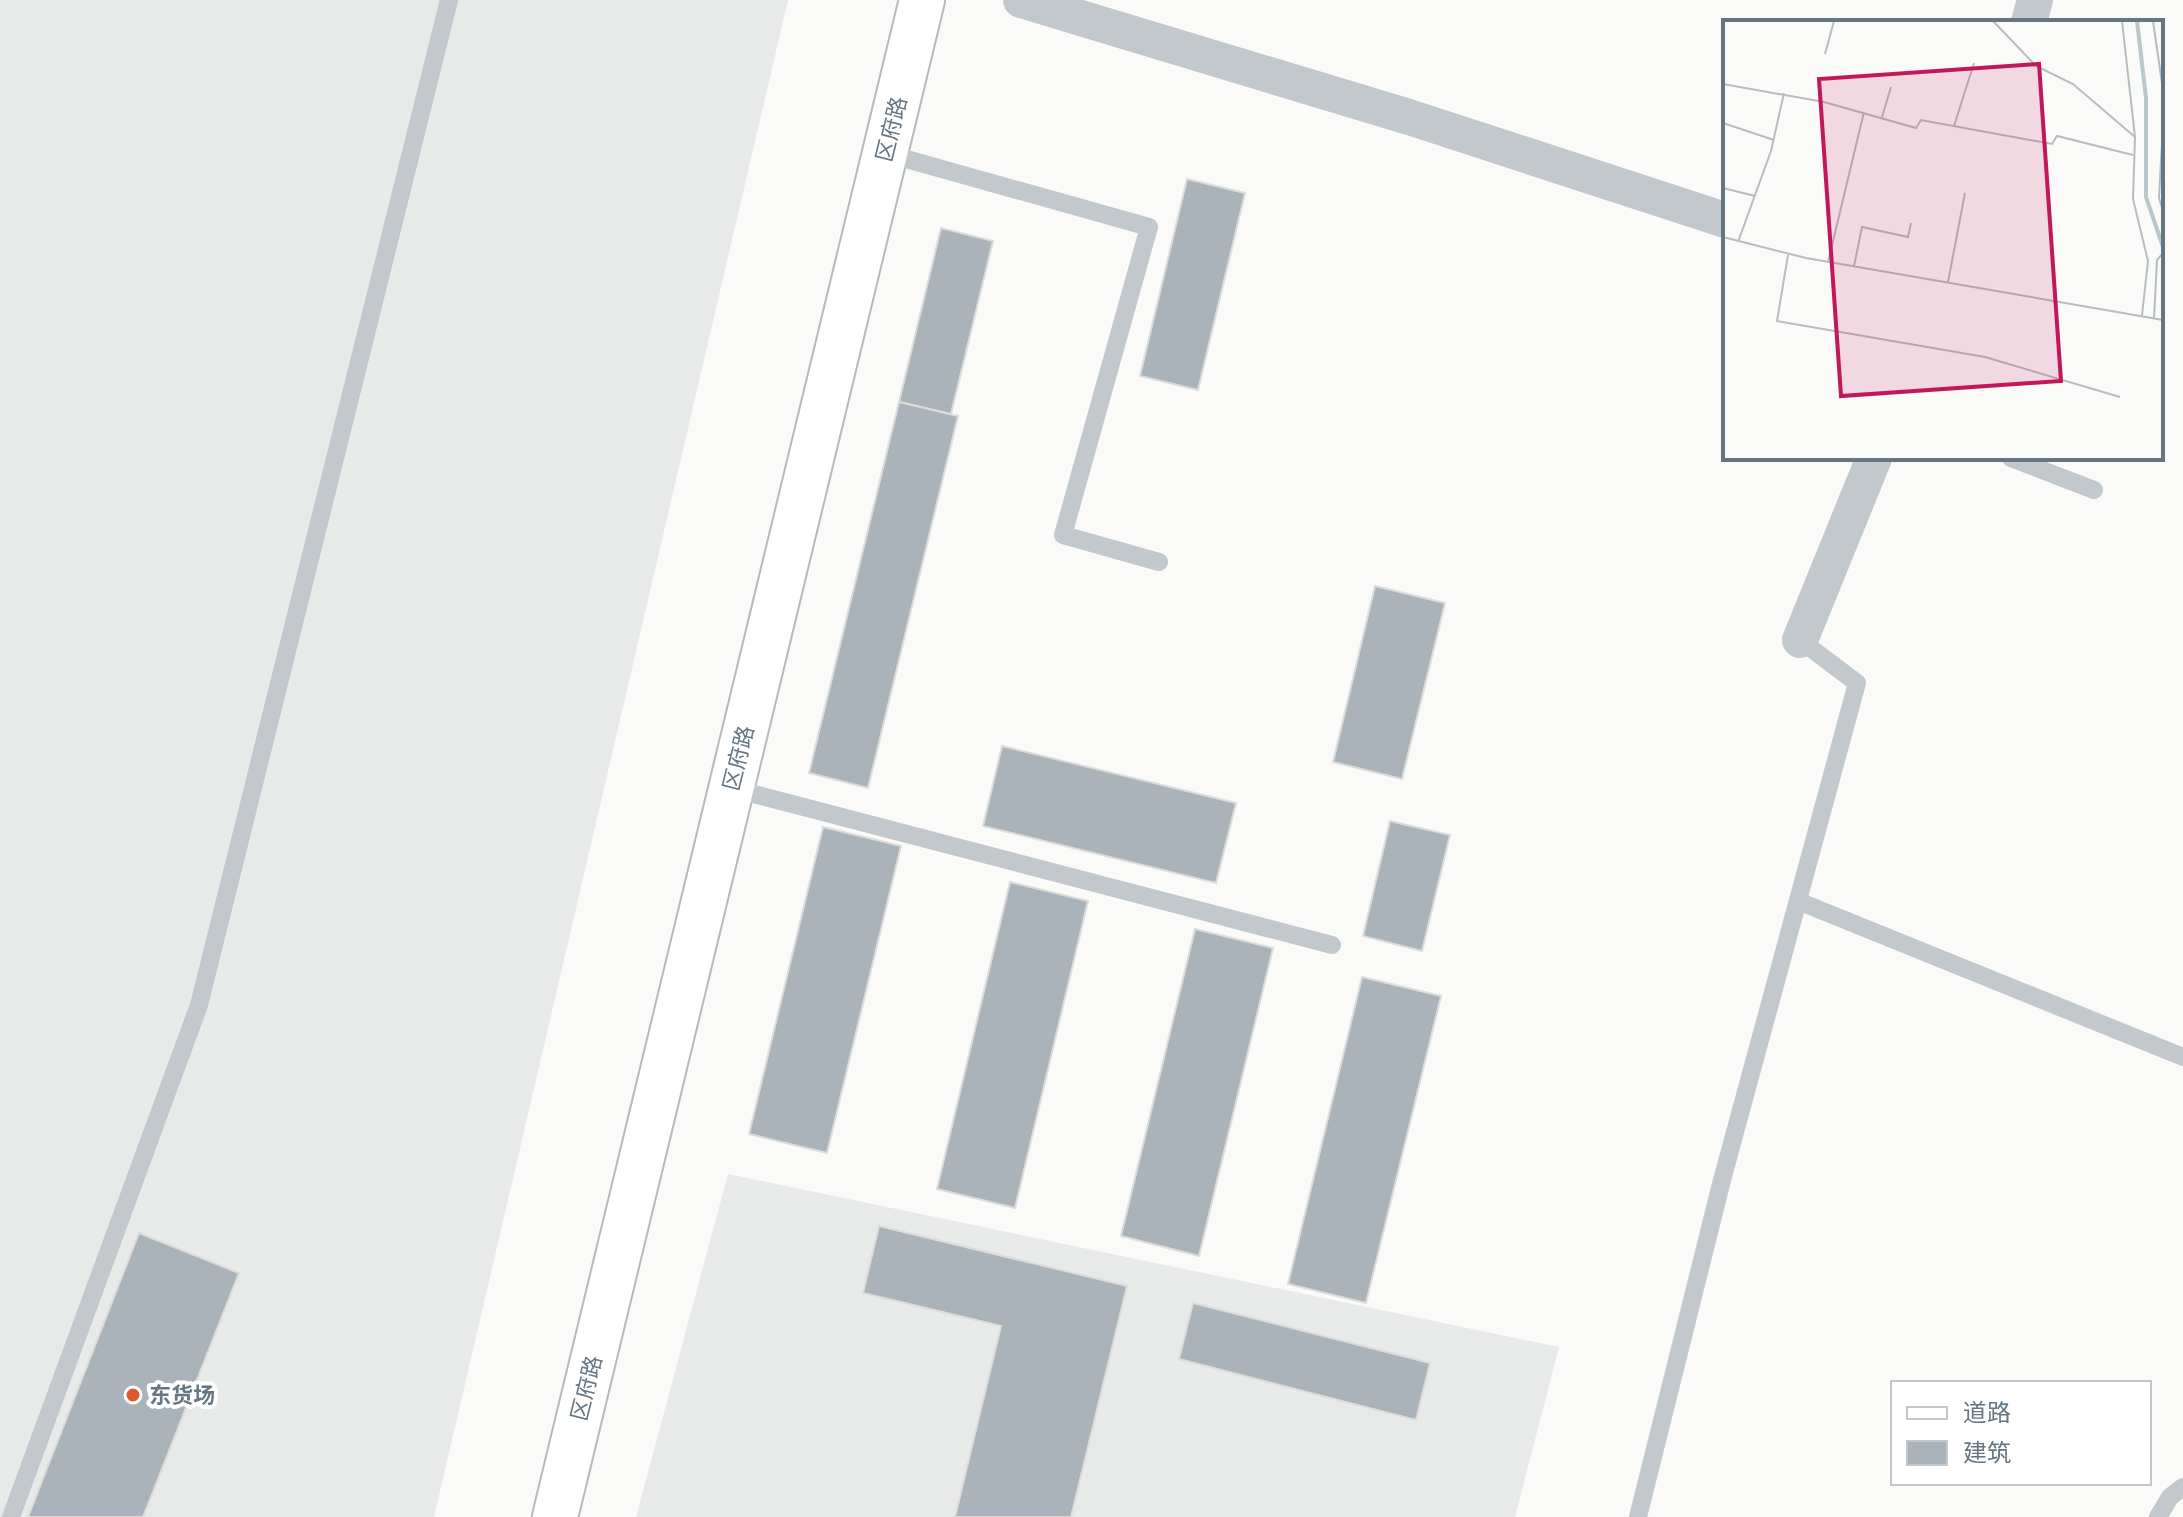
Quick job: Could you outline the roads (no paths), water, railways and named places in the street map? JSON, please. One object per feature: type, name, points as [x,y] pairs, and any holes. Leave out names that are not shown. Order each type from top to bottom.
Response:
[{"type":"main road","name":"区府路","points":[[555,1517],[922,0]]},
{"type":"street","points":[[1021,0],[1409,117],[1723,219]]},
{"type":"street","points":[[2030,20],[2035,0]]},
{"type":"street","points":[[1800,640],[1873,460]]},
{"type":"lane","points":[[11,1517],[199,1005],[449,0]]},
{"type":"lane","points":[[885,153],[1149,227],[1063,535],[1159,562]]},
{"type":"lane","points":[[2016,460],[2094,490]]},
{"type":"lane","points":[[1638,1517],[1722,1180],[1857,683],[1800,640]]},
{"type":"lane","points":[[731,788],[1332,945]]},
{"type":"lane","points":[[1798,901],[2183,1057]]},
{"type":"lane","points":[[2158,1517],[2170,1497],[2183,1487]]},
{"type":"place","name":"东货场","points":[[133,1395]]}]
